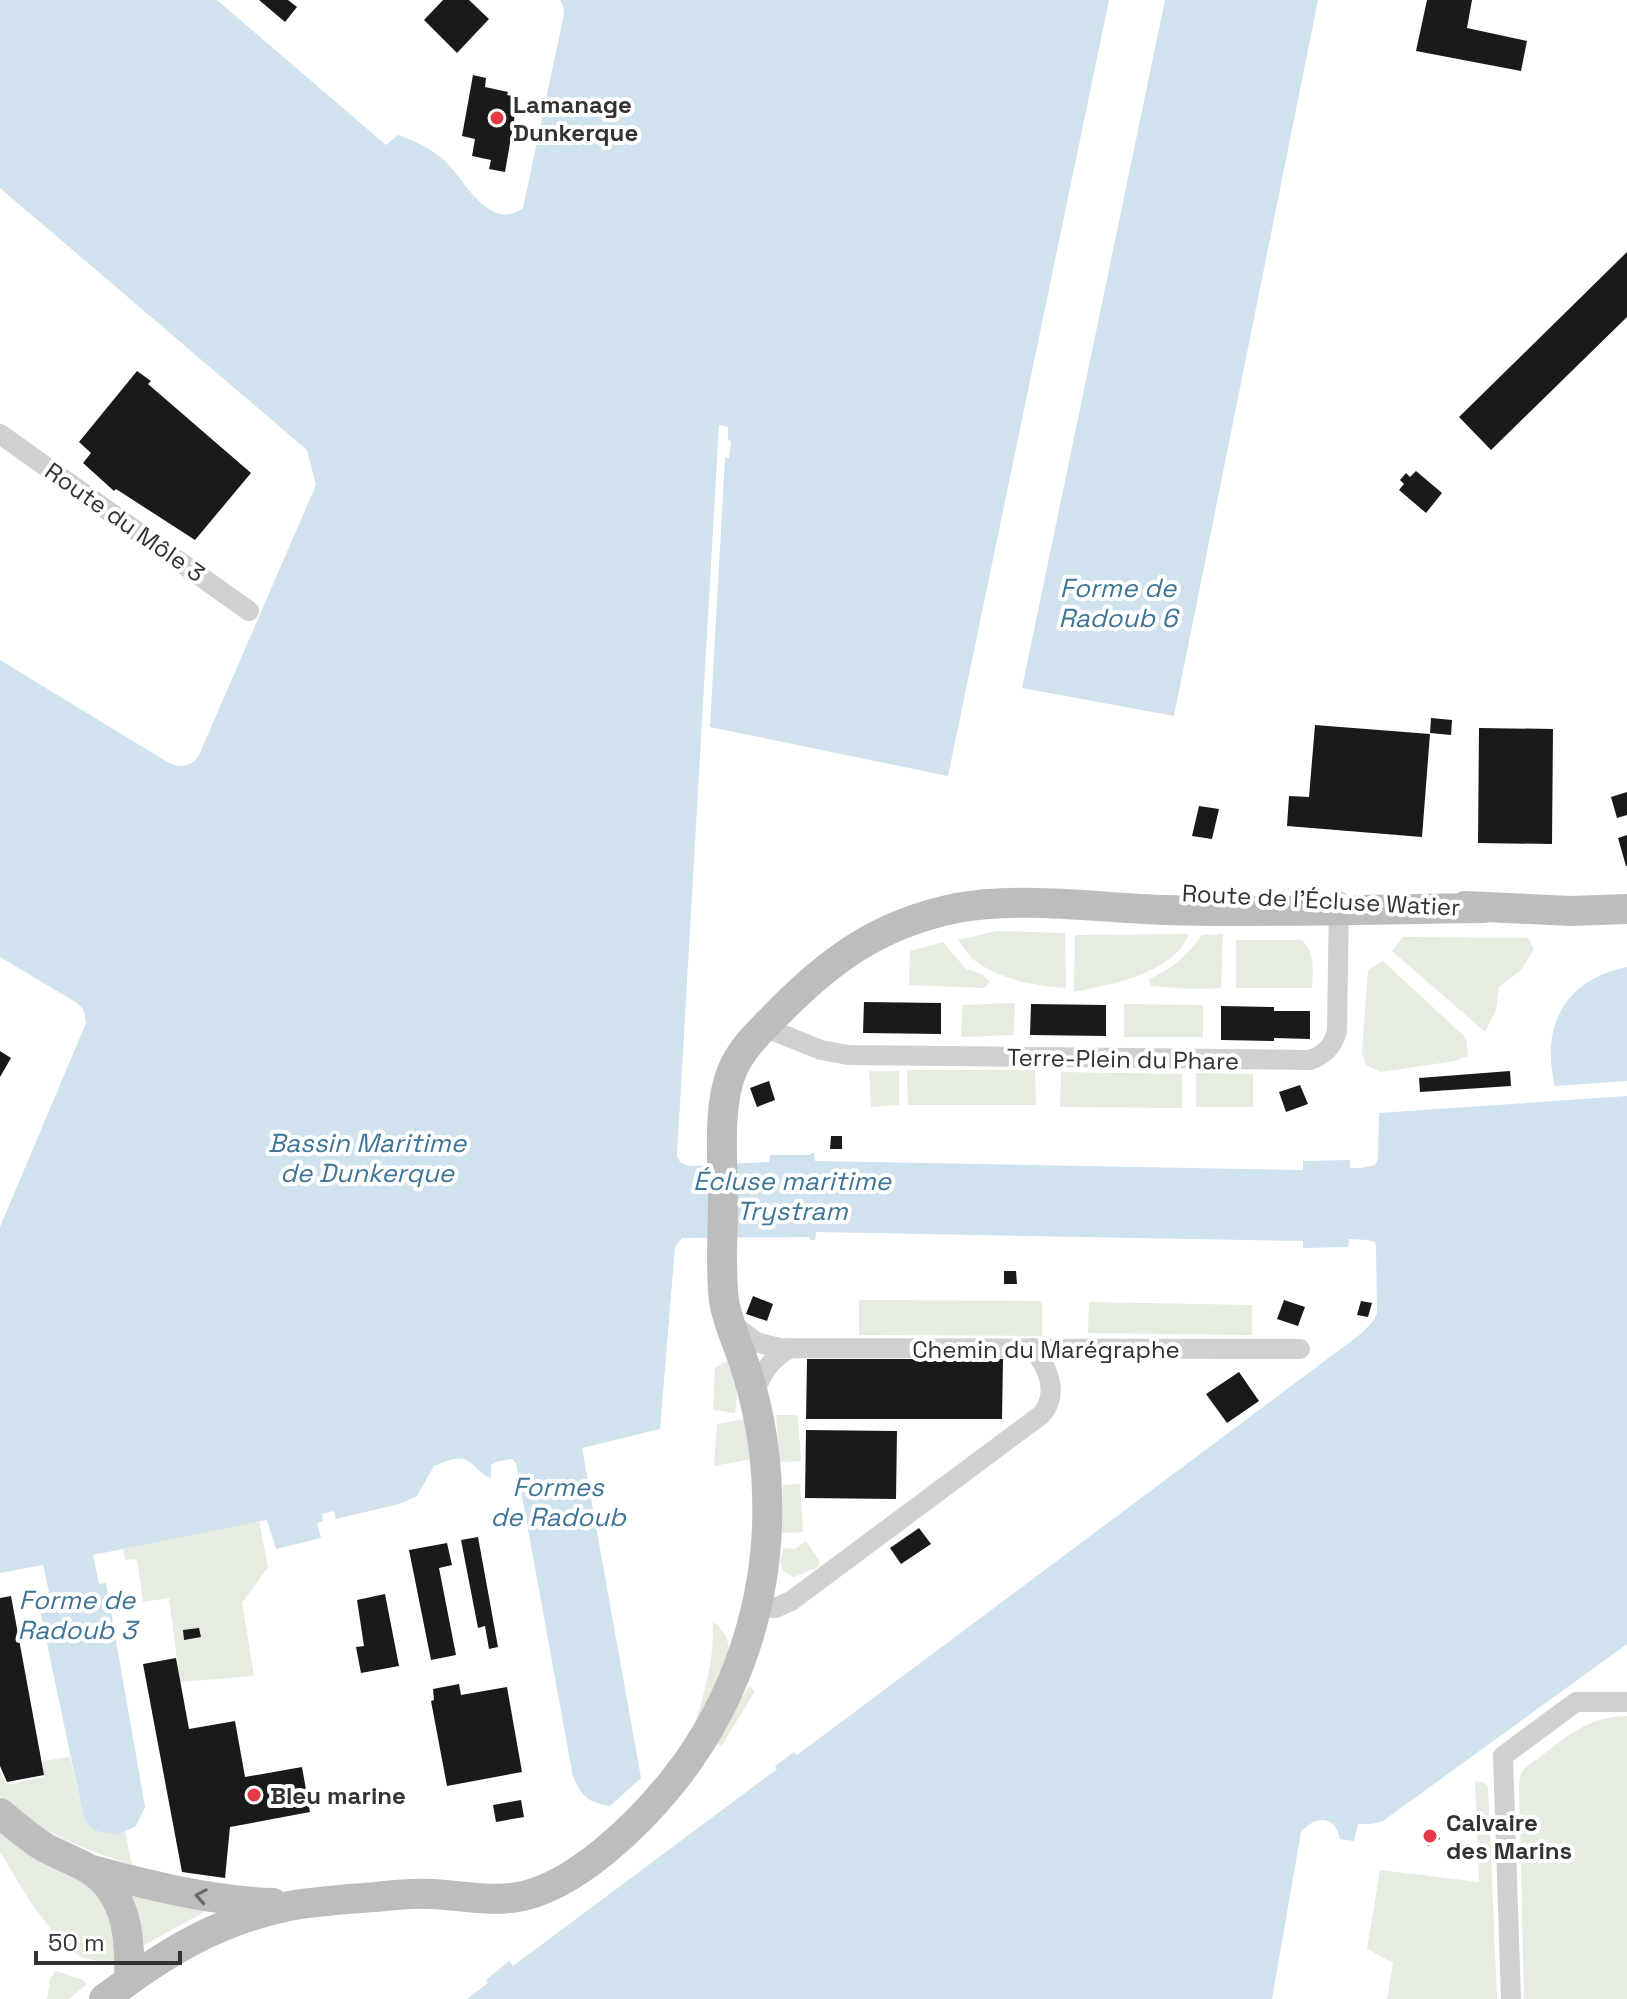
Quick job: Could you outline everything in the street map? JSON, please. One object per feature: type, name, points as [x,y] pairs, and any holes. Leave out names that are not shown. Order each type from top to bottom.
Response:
[{"type":"street","name":"Route du Môle 3","points":[[0,434],[249,611]]},
{"type":"street","name":"Route de l'Écluse Watier","points":[[307,1903],[421,1894],[514,1898],[540,1891],[571,1874],[630,1827],[663,1793],[715,1717],[746,1646],[756,1607],[765,1558],[768,1499],[764,1452],[753,1396],[729,1320],[723,1285],[724,1098],[740,1056],[804,986],[828,966],[852,948],[884,931],[923,916],[999,904],[1063,904],[1179,892],[1264,892],[1339,903],[1571,911],[1627,909]]},
{"type":"street","name":"Terre-Plein du Phare","points":[[764,1027],[821,1050],[848,1055],[1310,1060],[1325,1053],[1337,1031],[1339,903]]},
{"type":"street","name":"Chemin du Marégraphe","points":[[729,1320],[756,1342],[791,1348],[1300,1349]]},
{"type":"street","points":[[753,1396],[761,1376],[772,1361],[791,1348]]},
{"type":"street","points":[[756,1607],[775,1608],[791,1601],[1041,1415],[1048,1405],[1050,1382],[1046,1366],[1033,1348]]},
{"type":"street","points":[[1511,1999],[1503,1756],[1576,1702],[1627,1702]]},
{"type":"street","points":[[0,1813],[43,1846],[89,1870],[219,1899],[307,1903]]},
{"type":"street","points":[[89,1870],[112,1890],[120,1905],[129,1945],[129,1980]]},
{"type":"street","points":[[104,1999],[172,1950],[201,1936],[256,1915],[307,1903]]},
{"type":"shaded area","points":[[996,931],[1065,933],[1066,988],[1030,983],[994,972],[974,960],[958,940]]},
{"type":"shaded area","points":[[1189,934],[1181,948],[1156,968],[1123,981],[1074,992],[1075,935]]},
{"type":"shaded area","points":[[1223,934],[1221,988],[1151,986],[1149,979],[1179,961],[1202,935]]},
{"type":"shaded area","points":[[1403,937],[1528,938],[1534,949],[1521,970],[1499,987],[1496,1010],[1485,1032],[1392,951]]},
{"type":"shaded area","points":[[1236,940],[1302,940],[1311,956],[1312,988],[1236,988]]},
{"type":"shaded area","points":[[943,942],[966,969],[982,974],[990,982],[984,988],[909,985],[910,951]]},
{"type":"shaded area","points":[[1383,961],[1466,1038],[1468,1056],[1455,1061],[1381,1072],[1366,1065],[1362,1052],[1368,970]]},
{"type":"shaded area","points":[[1015,1003],[1014,1035],[961,1037],[962,1005]]},
{"type":"shaded area","points":[[1124,1004],[1203,1005],[1203,1037],[1124,1037]]},
{"type":"shaded area","points":[[907,1070],[1035,1070],[1036,1105],[908,1105]]},
{"type":"shaded area","points":[[869,1071],[899,1071],[899,1105],[871,1107]]},
{"type":"shaded area","points":[[1061,1072],[1182,1074],[1182,1108],[1060,1107]]},
{"type":"shaded area","points":[[1196,1073],[1253,1074],[1253,1107],[1196,1107]]},
{"type":"shaded area","points":[[859,1300],[1042,1301],[1042,1336],[859,1335]]},
{"type":"shaded area","points":[[1089,1302],[1252,1305],[1252,1335],[1088,1333]]},
{"type":"shaded area","points":[[727,1361],[736,1386],[735,1413],[713,1410],[715,1368]]},
{"type":"shaded area","points":[[776,1415],[798,1415],[801,1461],[780,1462]]},
{"type":"shaded area","points":[[746,1419],[751,1459],[714,1466],[717,1424]]},
{"type":"shaded area","points":[[800,1484],[803,1532],[782,1533],[783,1485]]},
{"type":"shaded area","points":[[259,1521],[268,1567],[242,1603],[254,1676],[180,1682],[169,1598],[143,1602],[137,1559],[125,1560],[123,1549]]},
{"type":"shaded area","points":[[806,1541],[819,1560],[818,1567],[794,1577],[783,1571],[780,1560],[784,1548],[795,1549]]},
{"type":"shaded area","points":[[713,1622],[724,1633],[728,1658],[718,1686],[695,1723],[708,1673]]},
{"type":"shaded area","points":[[749,1686],[755,1691],[721,1747],[715,1739]]},
{"type":"shaded area","points":[[1627,1716],[1627,1999],[1524,1999],[1521,1773],[1584,1726],[1611,1717]]},
{"type":"shaded area","points":[[70,1757],[88,1825],[95,1831],[118,1835],[125,1832],[132,1865],[79,1846],[45,1829],[0,1796],[0,1771],[7,1785],[44,1777],[42,1761]]},
{"type":"shaded area","points":[[1475,1781],[1488,1786],[1497,1999],[1387,1999],[1393,1963],[1367,1949],[1380,1870],[1479,1882]]},
{"type":"shaded area","points":[[0,1829],[94,1888],[113,1920],[115,1960],[110,1963],[81,1957],[63,1945],[31,1903],[0,1852]]},
{"type":"shaded area","points":[[128,1891],[208,1910],[144,1945]]},
{"type":"shaded area","points":[[56,1971],[87,1984],[69,1999],[47,1999],[50,1979]]},
{"type":"water","name":"Bassin Maritime de Dunkerque","points":[[0,0],[217,0],[386,145],[398,135],[429,149],[446,162],[479,202],[499,214],[511,214],[523,208],[564,14],[560,0],[1109,0],[948,776],[710,727],[725,458],[729,458],[731,441],[728,440],[728,427],[719,425],[677,1156],[680,1162],[689,1166],[769,1162],[770,1155],[814,1153],[815,1161],[1303,1170],[1303,1161],[1350,1160],[1350,1168],[1361,1168],[1375,1165],[1378,1159],[1379,1113],[1627,1096],[1627,1644],[1383,1821],[1358,1824],[1354,1841],[1340,1839],[1334,1825],[1324,1820],[1307,1826],[1301,1832],[1272,1999],[467,1999],[509,1961],[513,1966],[777,1769],[775,1766],[794,1752],[797,1755],[1362,1333],[1377,1313],[1376,1247],[1375,1242],[1367,1240],[1349,1239],[1348,1247],[1303,1248],[1303,1241],[816,1232],[815,1240],[810,1240],[810,1237],[682,1238],[675,1247],[660,1429],[582,1448],[641,1778],[610,1806],[591,1800],[577,1784],[573,1777],[516,1463],[512,1459],[495,1462],[491,1465],[491,1478],[467,1460],[457,1458],[434,1466],[417,1496],[399,1504],[336,1519],[334,1511],[322,1514],[323,1521],[317,1523],[321,1538],[276,1549],[267,1520],[93,1555],[99,1584],[106,1583],[145,1807],[136,1826],[118,1835],[95,1831],[88,1825],[83,1815],[37,1596],[49,1592],[43,1565],[0,1573],[0,1227],[86,1023],[84,1010],[77,1003],[0,957],[0,660],[169,763],[178,766],[190,764],[199,755],[316,485],[307,450],[0,188]]},
{"type":"water","name":"Forme de Radoub 6","points":[[1165,0],[1318,0],[1174,716],[1022,688]]},
{"type":"water","points":[[1627,967],[1627,1081],[1555,1086],[1551,1044],[1562,1009],[1587,982]]},
{"type":"building","points":[[259,0],[288,0],[297,7],[285,22]]},
{"type":"building","points":[[443,0],[469,0],[489,19],[457,53],[424,20]]},
{"type":"building","points":[[1427,0],[1472,0],[1467,28],[1527,41],[1521,71],[1416,51]]},
{"type":"building","name":"Lamanage Dunkerque","points":[[473,75],[486,78],[485,87],[518,97],[505,172],[489,169],[491,160],[472,156],[475,139],[462,136]]},
{"type":"building","points":[[1627,252],[1627,317],[1491,450],[1459,417]]},
{"type":"building","points":[[137,371],[251,473],[195,540],[116,489],[114,491],[83,463],[91,453],[79,442]]},
{"type":"building","points":[[1416,471],[1442,493],[1426,513],[1399,490],[1404,484],[1400,480],[1406,473],[1410,477]]},
{"type":"building","points":[[1431,718],[1452,720],[1451,735],[1430,733]]},
{"type":"building","points":[[1315,725],[1430,734],[1422,837],[1287,826],[1289,796],[1309,797]]},
{"type":"building","points":[[1479,728],[1553,729],[1552,844],[1478,843]]},
{"type":"building","points":[[1627,792],[1627,815],[1617,818],[1611,797]]},
{"type":"building","points":[[1199,806],[1219,809],[1212,839],[1192,836]]},
{"type":"building","points":[[1627,835],[1627,866],[1626,866],[1618,838]]},
{"type":"building","points":[[864,1002],[941,1003],[941,1034],[863,1033]]},
{"type":"building","points":[[1031,1004],[1106,1005],[1106,1036],[1030,1035]]},
{"type":"building","points":[[1221,1006],[1310,1011],[1310,1039],[1221,1040]]},
{"type":"building","points":[[0,1051],[11,1058],[0,1077]]},
{"type":"building","points":[[1510,1071],[1511,1086],[1420,1092],[1419,1078]]},
{"type":"building","points":[[769,1081],[775,1100],[757,1107],[750,1088]]},
{"type":"building","points":[[1300,1085],[1308,1104],[1286,1112],[1279,1092]]},
{"type":"building","points":[[831,1136],[842,1136],[842,1149],[830,1149]]},
{"type":"building","points":[[1004,1271],[1016,1271],[1017,1284],[1004,1284]]},
{"type":"building","points":[[753,1296],[773,1304],[767,1321],[746,1314]]},
{"type":"building","points":[[1284,1300],[1305,1307],[1298,1326],[1277,1319]]},
{"type":"building","points":[[1361,1301],[1372,1303],[1368,1317],[1357,1315]]},
{"type":"building","points":[[807,1359],[1003,1359],[1002,1419],[806,1419]]},
{"type":"building","points":[[1239,1372],[1259,1401],[1227,1423],[1206,1394]]},
{"type":"building","points":[[806,1430],[897,1431],[896,1499],[805,1498]]},
{"type":"building","points":[[919,1528],[931,1544],[901,1564],[890,1548]]},
{"type":"building","points":[[478,1537],[498,1647],[489,1649],[485,1626],[478,1628],[461,1540]]},
{"type":"building","points":[[447,1543],[452,1565],[439,1568],[456,1655],[431,1660],[409,1550]]},
{"type":"building","points":[[385,1594],[399,1666],[361,1673],[356,1647],[364,1646],[357,1600]]},
{"type":"building","points":[[11,1596],[44,1775],[7,1782],[0,1766],[0,1598]]},
{"type":"building","points":[[199,1628],[201,1637],[184,1640],[183,1630]]},
{"type":"building","points":[[176,1658],[189,1729],[235,1721],[245,1777],[302,1767],[310,1812],[230,1827],[225,1878],[182,1872],[143,1664]]},
{"type":"building","points":[[459,1684],[461,1695],[507,1687],[522,1772],[447,1786],[431,1701],[434,1700],[433,1689]]},
{"type":"building","points":[[521,1800],[524,1817],[496,1822],[493,1805]]},
{"type":"building","name":"Calvaire des Marins","points":[[1433,1827],[1440,1839],[1428,1846],[1421,1834]]},
{"type":"place","name":"Lamanage Dunkerque","points":[[497,118]]},
{"type":"place","name":"Bleu marine","points":[[254,1795]]},
{"type":"place","name":"Calvaire des Marins","points":[[1430,1836]]},
{"type":"water label","name":"Écluse maritime Trystram","points":[[792,1196]]},
{"type":"water label","name":"Formes de Radoub","points":[[558,1502]]},
{"type":"water label","name":"Forme de Radoub 3","points":[[77,1615]]}]
